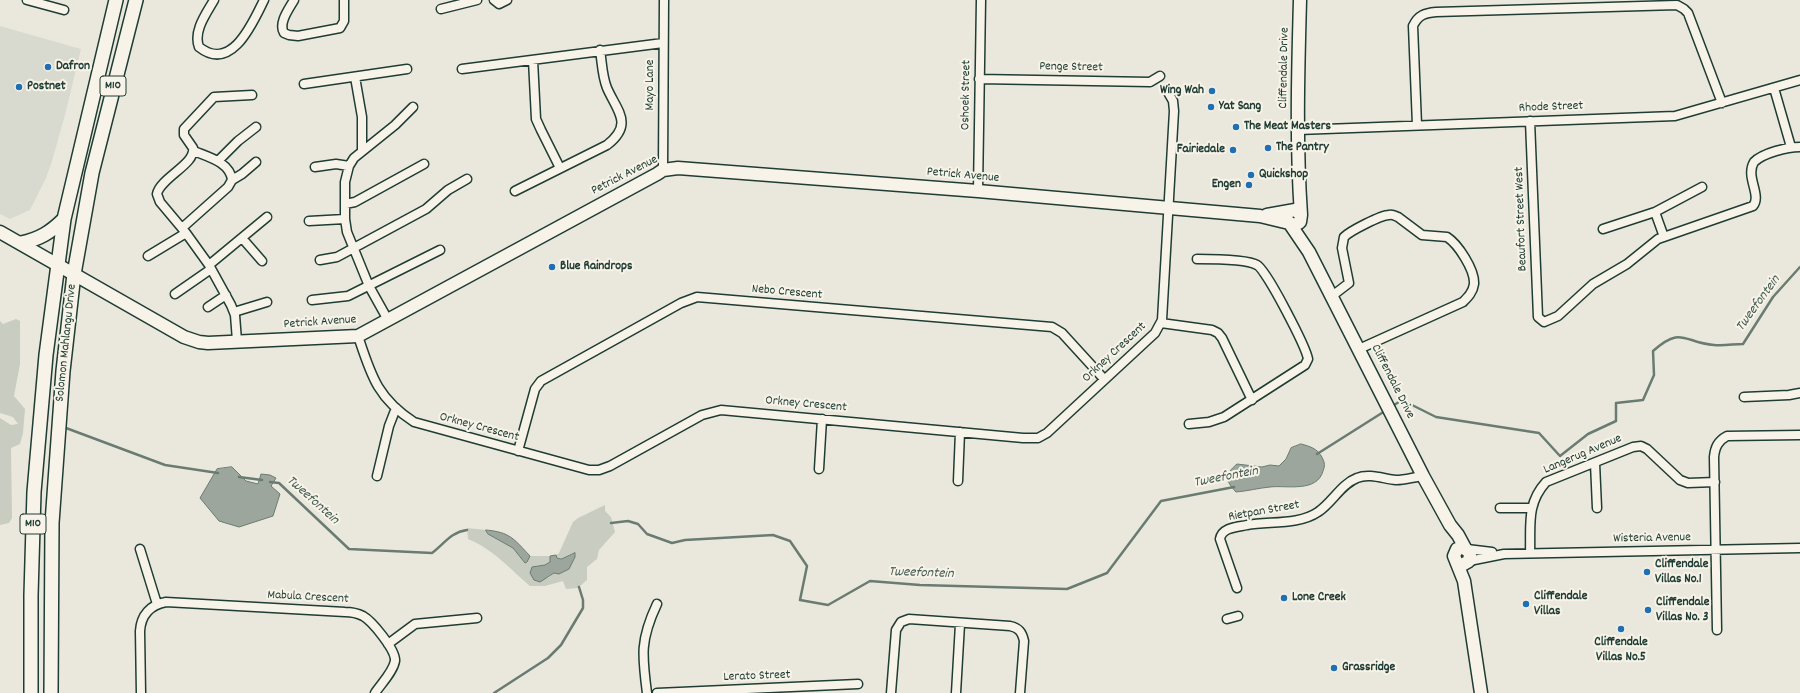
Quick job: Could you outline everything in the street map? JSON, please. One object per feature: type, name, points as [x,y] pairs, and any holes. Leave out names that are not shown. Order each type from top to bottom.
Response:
[{"type":"main road","name":"Solomon Mahlangu Drive","points":[[31,693],[31,595],[34,492],[46,355],[64,218],[116,0]]},
{"type":"main road","name":"Solomon Mahlangu Drive","points":[[51,693],[52,524],[63,371],[74,274],[92,173],[136,0]]},
{"type":"main road","points":[[21,243],[43,237],[56,228],[64,218]]},
{"type":"street","points":[[30,0],[64,10]]},
{"type":"street","points":[[214,0],[205,16],[197,36],[199,47],[208,53],[214,54],[228,51],[242,41],[264,0]]},
{"type":"street","points":[[294,0],[283,21],[282,28],[284,33],[293,36],[340,28],[344,21],[344,0]]},
{"type":"street","points":[[441,9],[477,0]]},
{"type":"street","points":[[494,0],[499,4],[507,0]]},
{"type":"street","name":"Mayo Lane","points":[[663,170],[664,0]]},
{"type":"street","name":"Oshoek Street","points":[[978,191],[981,0]]},
{"type":"street","name":"Cliffendale Drive","points":[[1300,0],[1298,185],[1293,218],[1423,476],[1450,525],[1458,535],[1463,556]]},
{"type":"street","points":[[1417,126],[1413,26],[1419,17],[1424,14],[1436,12],[1594,4],[1677,5],[1684,9],[1691,20],[1722,103]]},
{"type":"street","points":[[462,68],[533,60],[600,50],[663,44]]},
{"type":"street","points":[[515,191],[607,144],[614,139],[621,128],[621,114],[607,87],[600,50]]},
{"type":"street","points":[[533,60],[536,119],[540,130],[560,168]]},
{"type":"street","points":[[304,84],[407,69]]},
{"type":"street","name":"Penge Street","points":[[980,79],[1150,82],[1160,76]]},
{"type":"street","points":[[355,77],[362,117],[362,150]]},
{"type":"street","name":"Rhode Street","points":[[1298,130],[1675,116],[1800,80]]},
{"type":"street","points":[[1655,212],[1664,237],[1753,206],[1756,198],[1750,173],[1754,162],[1765,155],[1796,147],[1774,88]]},
{"type":"street","points":[[1169,94],[1174,111],[1169,209]]},
{"type":"street","points":[[232,180],[229,172],[218,161],[194,151],[184,135],[184,129],[210,100],[217,96],[252,95]]},
{"type":"street","points":[[388,320],[369,286],[353,248],[345,219],[345,182],[349,166],[362,150],[394,125],[413,107]]},
{"type":"street","name":"Beaufort Street West","points":[[1530,121],[1538,317],[1544,322],[1558,316],[1593,284],[1620,269],[1652,243],[1664,237]]},
{"type":"street","points":[[218,161],[238,141],[256,127]]},
{"type":"street","points":[[194,151],[190,158],[159,187],[157,194],[160,202],[184,231],[210,267],[226,295],[234,312],[237,341]]},
{"type":"street","points":[[148,256],[184,231],[232,180],[256,162]]},
{"type":"street","points":[[315,167],[336,164],[349,166]]},
{"type":"street","points":[[345,204],[355,202],[424,164]]},
{"type":"street","name":"Petrick Avenue","points":[[0,232],[191,340],[208,343],[358,336],[663,170],[678,168],[978,191],[1169,209],[1293,218]]},
{"type":"street","points":[[320,260],[337,257],[426,209],[442,194],[467,179]]},
{"type":"street","points":[[1603,229],[1655,212],[1702,187]]},
{"type":"street","name":"Orkney Crescent","points":[[358,336],[374,382],[381,393],[396,408],[419,424],[518,451],[596,470],[610,466],[702,415],[714,411],[822,419],[1023,438],[1041,437],[1155,333],[1161,323],[1169,209]]},
{"type":"street","points":[[1332,296],[1349,283],[1342,248],[1344,237],[1352,231],[1387,215],[1394,215],[1398,217],[1422,236],[1447,237],[1458,248],[1469,266],[1474,280],[1473,289],[1468,298],[1359,349]]},
{"type":"street","points":[[175,294],[210,267],[267,217]]},
{"type":"street","points":[[309,221],[345,219]]},
{"type":"street","points":[[242,238],[262,261]]},
{"type":"street","points":[[312,300],[339,298],[369,286],[440,250]]},
{"type":"street","points":[[1189,424],[1217,420],[1252,400],[1305,365],[1307,362],[1307,355],[1276,293],[1261,268],[1253,263],[1197,259]]},
{"type":"street","points":[[208,307],[226,295]]},
{"type":"street","name":"Nebo Crescent","points":[[518,451],[535,389],[541,381],[681,303],[697,297],[1052,327],[1062,333],[1104,379]]},
{"type":"street","points":[[234,312],[267,302]]},
{"type":"street","points":[[1161,323],[1212,330],[1218,333],[1222,338],[1252,400]]},
{"type":"street","points":[[1744,397],[1789,395],[1800,393]]},
{"type":"street","points":[[377,476],[389,426],[396,408]]},
{"type":"street","points":[[819,469],[822,419]]},
{"type":"street","points":[[958,481],[960,432]]},
{"type":"street","points":[[1717,630],[1714,451],[1718,442],[1733,436],[1800,435]]},
{"type":"street","name":"Langerug Avenue","points":[[1530,553],[1531,508],[1539,491],[1546,482],[1633,447],[1641,446],[1647,449],[1676,477],[1684,482],[1715,482]]},
{"type":"street","points":[[1595,463],[1598,508]]},
{"type":"street","name":"Rietpan Street","points":[[1237,588],[1220,541],[1221,534],[1231,528],[1268,522],[1297,520],[1314,515],[1355,478],[1367,476],[1397,480],[1423,476]]},
{"type":"street","points":[[1500,508],[1531,508]]},
{"type":"street","name":"Wisteria Avenue","points":[[1463,556],[1530,553],[1800,548]]},
{"type":"street","points":[[140,549],[157,604],[146,613],[140,626],[141,693]]},
{"type":"street","points":[[1463,556],[1464,581],[1481,693]]},
{"type":"street","name":"Mabula Crescent","points":[[157,604],[171,603],[352,612],[366,618],[394,653],[394,665],[375,693]]},
{"type":"street","points":[[647,693],[643,666],[643,641],[646,628],[657,604]]},
{"type":"street","points":[[1227,619],[1238,616]]},
{"type":"street","points":[[388,644],[415,624],[477,618]]},
{"type":"street","points":[[891,693],[895,634],[901,622],[909,619],[960,624],[1010,626],[1018,630],[1024,641],[1020,693]]},
{"type":"street","points":[[956,693],[960,624]]},
{"type":"street","name":"Lerato Street","points":[[657,693],[858,684]]},
{"type":"shaded area","points":[[0,26],[81,49],[65,115],[46,178],[30,210],[10,219],[0,214]]},
{"type":"shaded area","points":[[16,319],[20,321],[20,364],[14,396],[25,409],[23,433],[20,444],[11,448],[12,518],[9,523],[0,525],[0,418],[11,425],[18,424],[13,417],[0,413],[0,321],[3,324]]},
{"type":"shaded area","points":[[1301,444],[1316,450],[1324,462],[1323,471],[1320,478],[1314,482],[1308,485],[1270,487],[1236,492],[1228,481],[1230,471],[1237,464],[1262,467],[1270,465],[1279,466],[1286,459],[1291,448]]},
{"type":"shaded area","points":[[232,467],[246,481],[258,484],[261,474],[270,475],[276,478],[271,486],[280,494],[273,516],[239,527],[219,521],[200,498],[217,469]]},
{"type":"shaded area","points":[[605,505],[605,511],[611,517],[615,532],[599,550],[597,559],[587,567],[587,580],[578,588],[566,589],[563,581],[545,586],[530,586],[493,554],[477,543],[468,539],[467,528],[486,530],[488,534],[513,548],[525,563],[530,556],[550,556],[550,562],[545,565],[532,567],[530,573],[548,578],[554,573],[569,569],[573,553],[561,559],[556,555],[559,553],[573,522]]},
{"type":"shaded area","points":[[486,530],[511,537],[530,556],[527,562],[525,563],[513,548],[488,534]]},
{"type":"shaded area","points":[[575,553],[575,557],[569,569],[559,574],[554,573],[540,582],[534,580],[530,573],[532,567],[545,565],[550,562],[550,556],[556,555],[557,558],[561,559]]},
{"type":"waterway","name":"Tweefontein","points":[[1391,407],[1402,400],[1436,417],[1539,433],[1560,456],[1588,434],[1616,421],[1616,403],[1643,400],[1654,375],[1653,351],[1663,343],[1677,337],[1704,344],[1743,344],[1773,297],[1800,267]]},
{"type":"waterway","name":"Tweefontein","points":[[1317,454],[1385,411]]},
{"type":"waterway","name":"Tweefontein","points":[[66,428],[165,465],[218,473]]},
{"type":"waterway","name":"Tweefontein","points":[[239,477],[262,480]]},
{"type":"waterway","name":"Tweefontein","points":[[270,482],[279,483],[349,549],[432,553],[456,533],[467,530]]},
{"type":"waterway","name":"Tweefontein","points":[[611,523],[628,521],[638,524],[647,534],[672,543],[685,540],[773,535],[790,541],[807,566],[800,600],[828,605],[870,581],[920,585],[1067,589],[1107,573],[1161,501],[1234,487]]},
{"type":"waterway","points":[[494,693],[548,658],[561,645],[583,608],[583,600],[579,587]]},
{"type":"place","name":"Dafron","points":[[48,67]]},
{"type":"place","name":"Postnet","points":[[19,87]]},
{"type":"place","name":"Wing Wah","points":[[1212,91]]},
{"type":"place","name":"Yat Sang","points":[[1211,107]]},
{"type":"place","name":"The Meat Masters","points":[[1236,127]]},
{"type":"place","name":"The Pantry","points":[[1268,148]]},
{"type":"place","name":"Fairiedale","points":[[1233,150]]},
{"type":"place","name":"Quickshop","points":[[1251,175]]},
{"type":"place","name":"Engen","points":[[1249,185]]},
{"type":"place","name":"Blue Raindrops","points":[[552,267]]},
{"type":"place","name":"Cliffendale Villas No.1","points":[[1647,572]]},
{"type":"place","name":"Lone Creek","points":[[1284,598]]},
{"type":"place","name":"Cliffendale Villas","points":[[1526,604]]},
{"type":"place","name":"Cliffendale Villas No. 3","points":[[1648,610]]},
{"type":"place","name":"Cliffendale Villas No.5","points":[[1621,629]]},
{"type":"place","name":"Grassridge","points":[[1334,668]]}]
